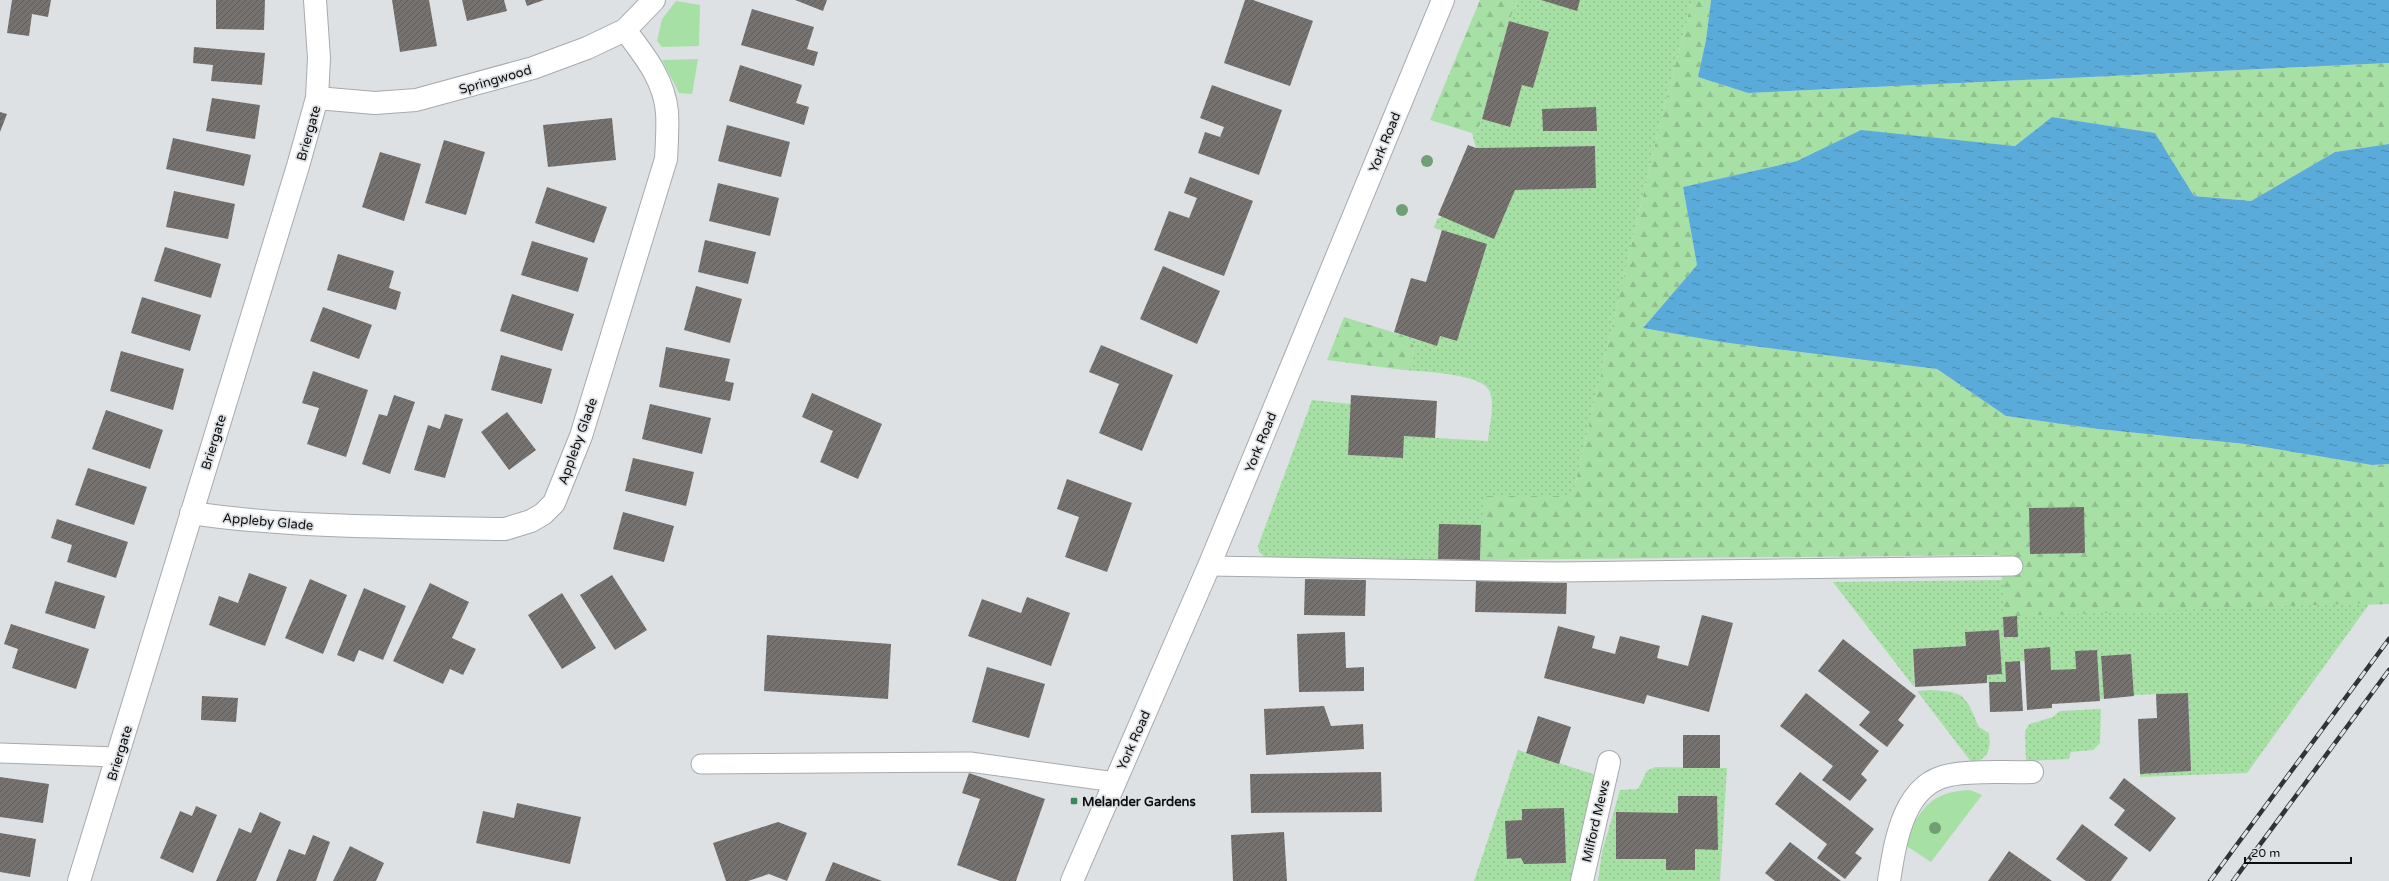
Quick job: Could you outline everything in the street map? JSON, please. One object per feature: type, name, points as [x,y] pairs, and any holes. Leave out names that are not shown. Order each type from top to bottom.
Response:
[{"type":"street","name":"Briergate","points":[[79,881],[298,166],[317,98],[320,58],[315,0]]},
{"type":"street","name":"Springwood","points":[[317,98],[375,103],[416,100],[533,68],[587,48],[625,30],[654,0]]},
{"type":"street","name":"York Road","points":[[1072,881],[1209,566],[1443,0]]},
{"type":"street","name":"Appleby Glade","points":[[191,512],[244,520],[293,524],[505,529],[531,521],[543,514],[554,503],[581,436],[666,158],[667,111],[661,86],[652,66],[625,30]]},
{"type":"street","name":"Milford Mews","points":[[1582,881],[1609,762]]},
{"type":"street","points":[[1889,881],[1895,844],[1902,821],[1915,798],[1925,786],[1949,775],[2032,772]]},
{"type":"lane","points":[[1209,566],[1559,572],[2014,566]]},
{"type":"lane","points":[[0,753],[117,757]]},
{"type":"lane","points":[[701,764],[970,762],[1115,782]]},
{"type":"green space","points":[[1480,0],[1510,0],[1517,3],[1509,21],[1482,119],[1477,133],[1472,133],[1430,120]]},
{"type":"green space","points":[[1510,0],[1692,0],[1659,128],[1572,496],[1484,496],[1480,560],[1268,560],[1259,552],[1258,546],[1312,400],[1351,404],[1348,455],[1403,458],[1404,436],[1488,441],[1492,404],[1490,392],[1485,386],[1465,377],[1404,370],[1412,360],[1415,347],[1402,335],[1437,346],[1440,336],[1457,341],[1486,244],[1434,228],[1437,219],[1515,190],[1596,188],[1595,146],[1476,148],[1472,133],[1477,133],[1482,119],[1510,127],[1522,85],[1533,88],[1549,32],[1509,21],[1517,3]]},
{"type":"green space","points":[[1692,0],[1711,0],[1706,40],[1698,77],[1748,93],[2389,63],[2389,144],[2335,152],[2251,201],[2194,196],[2155,133],[2052,117],[2015,146],[1861,131],[1797,161],[1683,187],[1697,265],[1643,328],[1721,342],[1937,369],[2006,416],[2098,429],[2245,444],[2372,465],[2389,464],[2389,604],[2003,617],[2001,555],[1480,560],[1483,495],[1572,496],[1659,128]]},
{"type":"green space","points":[[676,1],[700,5],[699,46],[662,47],[657,41],[662,19]]},
{"type":"green space","points":[[698,59],[692,94],[679,93],[662,60]]},
{"type":"green space","points":[[1344,317],[1402,335],[1415,346],[1412,360],[1404,370],[1327,360]]},
{"type":"green space","points":[[2003,580],[2004,637],[2018,637],[2017,616],[2370,603],[2247,773],[2140,777],[2140,774],[2191,771],[2188,693],[2134,695],[2131,654],[2101,656],[2104,699],[2100,699],[2097,650],[2075,652],[2076,669],[2051,670],[2049,647],[2024,649],[2025,661],[2005,662],[2006,682],[1988,683],[1987,675],[2002,674],[1999,630],[1966,632],[1966,646],[1913,649],[1914,687],[1833,582]]},
{"type":"green space","points":[[1932,690],[1952,692],[1962,696],[1969,705],[1979,727],[1989,733],[1989,749],[1982,759],[1972,763],[1917,691]]},
{"type":"green space","points":[[2101,709],[2100,743],[2093,750],[2071,752],[2069,759],[2026,761],[2025,732],[2029,724],[2053,717],[2060,711]]},
{"type":"green space","points":[[1518,750],[1596,775],[1570,881],[1474,881]]},
{"type":"green space","points":[[1655,767],[1727,768],[1720,881],[1598,881],[1602,852],[1620,790],[1638,789],[1647,771]]},
{"type":"green space","points":[[1970,790],[1982,795],[1931,862],[1905,845],[1915,822],[1921,812],[1928,805],[1945,794]]},
{"type":"water","points":[[1711,0],[2389,0],[2389,63],[1748,93],[1698,77],[1706,40]]},
{"type":"water","points":[[2052,117],[2155,133],[2194,196],[2251,201],[2335,152],[2389,144],[2389,464],[2372,465],[2245,444],[2098,429],[2006,416],[1937,369],[1721,342],[1643,328],[1697,265],[1683,187],[1797,161],[1861,130],[2015,146]]},
{"type":"building","points":[[12,0],[51,0],[48,17],[32,14],[29,36],[7,33]]},
{"type":"building","points":[[216,0],[265,0],[264,30],[216,29]]},
{"type":"building","points":[[392,0],[429,0],[437,46],[400,52]]},
{"type":"building","points":[[462,0],[504,0],[507,11],[467,21]]},
{"type":"building","points":[[525,0],[544,0],[527,6]]},
{"type":"building","points":[[795,0],[827,0],[823,11]]},
{"type":"building","points":[[1245,0],[1253,0],[1313,21],[1290,86],[1224,63]]},
{"type":"building","points":[[1541,0],[1580,0],[1577,11]]},
{"type":"building","points":[[752,9],[814,27],[807,49],[818,52],[814,66],[741,45]]},
{"type":"building","points":[[1509,21],[1549,32],[1533,88],[1522,85],[1510,127],[1482,119]]},
{"type":"building","points":[[194,47],[265,53],[262,85],[211,81],[213,65],[193,63]]},
{"type":"building","points":[[740,65],[802,85],[796,103],[809,107],[804,125],[729,101]]},
{"type":"building","points":[[1212,85],[1282,110],[1259,175],[1198,153],[1205,132],[1220,137],[1224,127],[1200,118]]},
{"type":"building","points":[[212,98],[260,105],[255,139],[206,131]]},
{"type":"building","points":[[1596,107],[1597,131],[1543,131],[1542,109]]},
{"type":"building","points":[[0,112],[7,114],[0,132]]},
{"type":"building","points":[[612,118],[616,160],[548,167],[543,125]]},
{"type":"building","points":[[727,125],[790,142],[781,177],[718,161]]},
{"type":"building","points":[[173,138],[251,155],[244,186],[166,169]]},
{"type":"building","points":[[444,140],[485,152],[466,215],[425,203]]},
{"type":"building","points":[[1468,145],[1476,148],[1595,146],[1596,188],[1515,190],[1494,239],[1438,215]]},
{"type":"building","points":[[380,152],[421,164],[404,221],[362,207]]},
{"type":"building","points":[[1190,177],[1253,201],[1224,276],[1154,250],[1169,211],[1189,218],[1197,198],[1184,193]]},
{"type":"building","points":[[718,183],[779,198],[770,236],[709,221]]},
{"type":"building","points":[[547,187],[607,207],[594,243],[535,223]]},
{"type":"building","points":[[174,191],[235,204],[228,239],[166,227]]},
{"type":"building","points":[[1442,230],[1487,244],[1457,341],[1440,336],[1437,346],[1394,332],[1411,278],[1426,282]]},
{"type":"building","points":[[705,240],[756,252],[748,284],[698,272]]},
{"type":"building","points":[[532,241],[588,258],[578,292],[521,275]]},
{"type":"building","points":[[165,247],[221,264],[211,298],[154,281]]},
{"type":"building","points":[[338,254],[394,271],[389,288],[401,292],[396,310],[327,290]]},
{"type":"building","points":[[1163,266],[1220,291],[1197,344],[1140,319]]},
{"type":"building","points":[[696,286],[742,299],[730,343],[684,330]]},
{"type":"building","points":[[512,294],[574,314],[562,351],[500,331]]},
{"type":"building","points":[[142,297],[201,315],[190,351],[131,333]]},
{"type":"building","points":[[323,307],[372,325],[359,359],[310,341]]},
{"type":"building","points":[[1101,345],[1173,375],[1142,451],[1099,433],[1119,384],[1089,372]]},
{"type":"building","points":[[666,347],[730,359],[725,381],[734,383],[730,401],[659,387]]},
{"type":"building","points":[[121,351],[184,369],[173,410],[110,391]]},
{"type":"building","points":[[501,355],[552,369],[542,404],[491,390]]},
{"type":"building","points":[[313,371],[368,390],[346,457],[307,444],[319,408],[302,403]]},
{"type":"building","points":[[812,393],[882,424],[858,479],[820,462],[833,431],[802,417]]},
{"type":"building","points":[[394,395],[415,402],[390,474],[362,464],[379,414],[387,416]]},
{"type":"building","points":[[1351,395],[1437,401],[1435,438],[1404,436],[1403,458],[1348,455]]},
{"type":"building","points":[[650,404],[711,418],[702,454],[642,439]]},
{"type":"building","points":[[106,410],[163,430],[150,469],[92,449]]},
{"type":"building","points":[[507,412],[536,450],[509,470],[481,432]]},
{"type":"building","points":[[445,414],[463,419],[445,478],[414,470],[428,425],[440,429]]},
{"type":"building","points":[[633,458],[694,472],[686,506],[625,491]]},
{"type":"building","points":[[88,468],[147,487],[134,525],[75,505]]},
{"type":"building","points":[[1067,479],[1132,503],[1107,572],[1065,557],[1079,517],[1057,509]]},
{"type":"building","points":[[2084,507],[2085,553],[2030,554],[2029,508]]},
{"type":"building","points":[[623,512],[674,526],[664,562],[613,549]]},
{"type":"building","points":[[57,519],[128,542],[116,578],[67,562],[72,545],[51,538]]},
{"type":"building","points":[[1439,524],[1481,525],[1480,560],[1438,559]]},
{"type":"building","points":[[249,573],[287,587],[265,646],[209,625],[219,596],[238,603]]},
{"type":"building","points":[[612,575],[647,630],[615,650],[580,595]]},
{"type":"building","points":[[310,579],[347,595],[323,654],[285,638]]},
{"type":"building","points":[[1305,579],[1366,580],[1365,616],[1304,615]]},
{"type":"building","points":[[55,581],[105,596],[95,629],[45,613]]},
{"type":"building","points":[[1476,581],[1567,583],[1566,614],[1475,612]]},
{"type":"building","points":[[430,583],[469,602],[452,638],[476,649],[463,675],[450,669],[443,684],[393,661]]},
{"type":"building","points":[[364,588],[406,606],[383,660],[359,650],[354,662],[337,655]]},
{"type":"building","points":[[562,593],[596,648],[562,669],[528,615]]},
{"type":"building","points":[[1027,597],[1070,613],[1051,666],[968,636],[982,599],[1021,613]]},
{"type":"building","points":[[1702,615],[1733,623],[1709,712],[1647,695],[1644,704],[1544,678],[1558,626],[1595,636],[1592,648],[1615,654],[1620,636],[1660,646],[1657,658],[1688,666]]},
{"type":"building","points":[[2017,616],[2018,637],[2004,637],[2003,617]]},
{"type":"building","points":[[11,624],[89,649],[76,689],[12,668],[18,649],[4,644]]},
{"type":"building","points":[[1999,630],[2002,674],[1987,675],[1987,683],[1915,687],[1913,649],[1966,646],[1965,632]]},
{"type":"building","points":[[1345,632],[1346,668],[1364,667],[1364,691],[1299,692],[1297,634]]},
{"type":"building","points":[[767,635],[891,644],[888,699],[764,691]]},
{"type":"building","points":[[1843,639],[1916,696],[1898,720],[1904,725],[1887,747],[1859,725],[1870,712],[1818,671]]},
{"type":"building","points":[[2050,647],[2051,670],[2076,669],[2075,651],[2097,650],[2100,701],[2052,704],[2052,708],[2027,710],[2024,649]]},
{"type":"building","points":[[2131,654],[2134,696],[2104,699],[2101,656]]},
{"type":"building","points":[[2020,661],[2023,711],[1990,712],[1989,682],[2006,682],[2005,662]]},
{"type":"building","points":[[987,667],[1045,684],[1029,738],[972,722]]},
{"type":"building","points":[[1806,693],[1879,751],[1861,774],[1867,780],[1850,801],[1822,780],[1833,766],[1780,726]]},
{"type":"building","points":[[2188,693],[2191,771],[2140,774],[2138,719],[2157,718],[2156,694]]},
{"type":"building","points":[[202,696],[238,698],[236,722],[201,720]]},
{"type":"building","points":[[1324,706],[1331,726],[1363,724],[1364,749],[1266,755],[1264,709]]},
{"type":"building","points":[[1538,716],[1571,727],[1559,764],[1526,753]]},
{"type":"building","points":[[1683,735],[1720,735],[1720,768],[1683,768]]},
{"type":"building","points":[[1381,772],[1382,812],[1251,813],[1250,774]]},
{"type":"building","points":[[1800,772],[1874,829],[1855,853],[1862,858],[1845,879],[1817,858],[1827,844],[1775,804]]},
{"type":"building","points":[[969,773],[1045,799],[1016,881],[1000,881],[957,865],[980,799],[962,793]]},
{"type":"building","points":[[0,777],[49,784],[43,823],[0,817]]},
{"type":"building","points":[[2124,778],[2176,818],[2150,852],[2114,825],[2125,810],[2109,798]]},
{"type":"building","points":[[1678,796],[1717,796],[1718,850],[1695,849],[1695,870],[1666,870],[1666,859],[1616,859],[1616,812],[1678,813]]},
{"type":"building","points":[[517,803],[581,817],[570,864],[476,843],[483,811],[514,818]]},
{"type":"building","points":[[196,806],[217,815],[193,873],[160,858],[180,811],[192,816]]},
{"type":"building","points":[[1564,808],[1566,863],[1524,864],[1521,858],[1507,859],[1505,821],[1522,820],[1522,809]]},
{"type":"building","points":[[260,812],[281,822],[256,881],[216,881],[239,828],[251,833]]},
{"type":"building","points":[[778,822],[807,833],[787,881],[769,874],[748,881],[726,881],[713,843]]},
{"type":"building","points":[[2082,824],[2128,858],[2111,881],[2086,881],[2056,859]]},
{"type":"building","points":[[1284,832],[1287,881],[1233,881],[1231,835]]},
{"type":"building","points":[[0,833],[36,839],[30,877],[0,872]]},
{"type":"building","points":[[313,835],[330,842],[316,881],[276,881],[289,849],[305,855]]},
{"type":"building","points":[[1790,842],[1841,881],[1775,881],[1765,873]]},
{"type":"building","points":[[350,846],[384,863],[376,881],[333,881]]},
{"type":"building","points":[[2009,851],[2052,881],[1988,881]]},
{"type":"building","points":[[833,862],[882,881],[825,881]]},
{"type":"railway","points":[[2210,881],[2389,639]]},
{"type":"railway","points":[[2233,881],[2389,670]]},
{"type":"place","name":"Melander Gardens","points":[[1074,801]]}]
